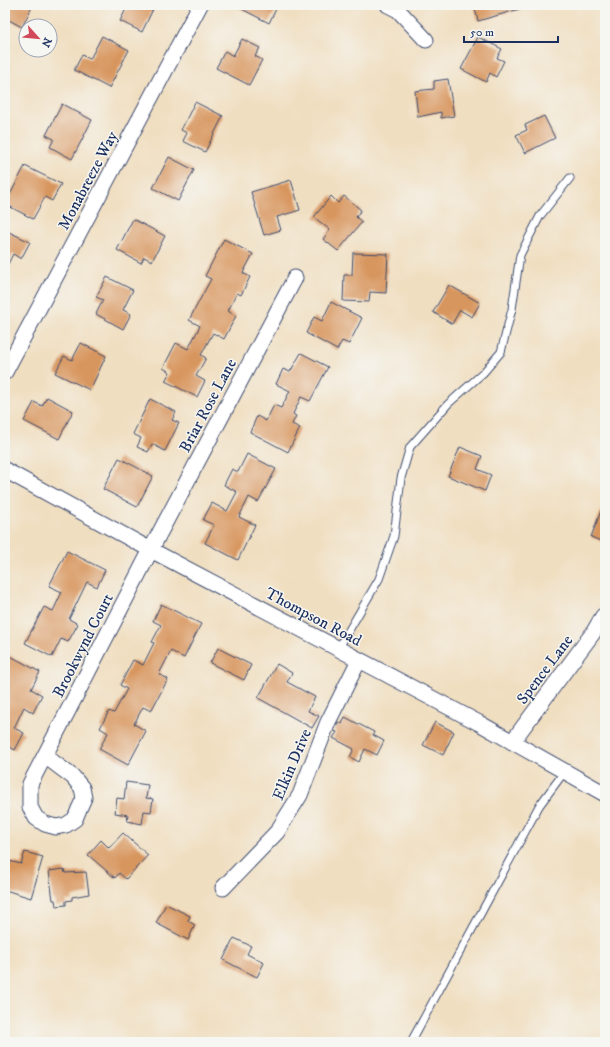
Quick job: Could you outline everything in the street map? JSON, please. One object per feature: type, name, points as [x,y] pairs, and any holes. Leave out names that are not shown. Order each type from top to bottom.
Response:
[{"type":"street","name":"Monabreeze Way","points":[[5,372],[200,5]]},
{"type":"street","points":[[388,5],[398,10],[426,40]]},
{"type":"street","name":"Briar Rose Lane","points":[[151,550],[295,278]]},
{"type":"street","name":"Thompson Road","points":[[5,470],[151,550],[565,770],[605,794]]},
{"type":"street","name":"Brookwynd Court","points":[[44,756],[73,777],[82,788],[84,798],[80,809],[75,819],[66,825],[56,827],[45,824],[36,818],[30,807],[30,784],[44,756],[151,550]]},
{"type":"street","name":"Spence Lane","points":[[512,742],[593,634],[603,616]]},
{"type":"street","name":"Elkin Drive","points":[[223,888],[277,832],[300,795],[328,722],[359,660]]},
{"type":"lane","points":[[338,649],[379,579],[394,536],[402,478],[410,447],[448,404],[483,373],[501,352],[512,309],[520,255],[540,216],[570,178]]},
{"type":"lane","points":[[411,1042],[539,806],[565,770]]},
{"type":"building","points":[[5,5],[33,5],[26,18],[18,18],[18,25],[5,18]]},
{"type":"building","points":[[128,5],[155,5],[142,32],[120,21]]},
{"type":"building","points":[[234,5],[278,5],[269,23]]},
{"type":"building","points":[[474,5],[523,5],[523,8],[478,21]]},
{"type":"building","points":[[102,36],[129,50],[109,88],[74,70],[82,55],[90,59]]},
{"type":"building","points":[[478,37],[502,49],[497,58],[504,61],[496,77],[490,73],[486,82],[461,69]]},
{"type":"building","points":[[242,39],[260,48],[255,56],[262,60],[249,85],[216,68],[225,51],[233,56]]},
{"type":"building","points":[[448,79],[454,116],[441,118],[441,112],[418,117],[415,91],[434,89],[434,81]]},
{"type":"building","points":[[195,102],[223,116],[205,152],[183,141],[187,133],[181,130]]},
{"type":"building","points":[[62,104],[92,120],[72,159],[50,147],[54,139],[46,135]]},
{"type":"building","points":[[544,116],[555,138],[525,153],[516,135],[527,130],[525,125]]},
{"type":"building","points":[[169,157],[194,170],[178,201],[153,188]]},
{"type":"building","points":[[25,166],[61,184],[52,201],[45,197],[33,219],[5,204]]},
{"type":"building","points":[[291,180],[300,210],[277,217],[281,230],[264,235],[251,192]]},
{"type":"building","points":[[331,196],[338,203],[344,196],[361,210],[356,217],[362,222],[338,251],[323,239],[330,230],[314,217]]},
{"type":"building","points":[[133,219],[165,236],[152,261],[144,257],[141,263],[117,250]]},
{"type":"building","points":[[5,230],[30,242],[21,259],[13,254],[5,270]]},
{"type":"building","points":[[224,239],[253,254],[243,273],[250,277],[241,295],[237,293],[228,311],[236,316],[224,339],[213,333],[201,355],[206,358],[196,376],[205,381],[197,397],[165,381],[170,372],[163,368],[176,343],[188,349],[200,326],[189,320],[211,279],[205,276]]},
{"type":"building","points":[[353,253],[388,254],[386,293],[370,292],[369,302],[343,301],[344,275],[352,275]]},
{"type":"building","points":[[107,277],[133,290],[123,310],[131,314],[123,329],[96,314],[103,300],[96,297]]},
{"type":"building","points":[[449,285],[480,303],[472,317],[460,310],[452,324],[433,312]]},
{"type":"building","points":[[331,302],[362,318],[349,344],[342,341],[337,350],[306,333],[314,317],[322,321]]},
{"type":"building","points":[[81,343],[106,356],[90,390],[55,373],[64,356],[72,360]]},
{"type":"building","points":[[301,353],[328,367],[310,401],[301,397],[293,414],[296,416],[292,424],[300,428],[288,452],[250,432],[257,416],[266,421],[274,405],[281,408],[290,391],[276,384],[283,369],[290,372]]},
{"type":"building","points":[[47,397],[73,411],[59,439],[24,421],[34,402],[42,406]]},
{"type":"building","points":[[150,399],[176,412],[172,420],[179,423],[165,451],[152,444],[148,452],[137,447],[141,438],[133,434]]},
{"type":"building","points":[[460,447],[482,456],[477,469],[491,475],[485,491],[448,476]]},
{"type":"building","points":[[247,454],[276,469],[258,502],[249,497],[239,517],[255,525],[238,560],[205,543],[214,525],[203,520],[212,503],[227,511],[237,492],[224,485],[232,469],[238,472]]},
{"type":"building","points":[[119,458],[153,476],[137,507],[103,489]]},
{"type":"building","points":[[604,503],[605,536],[603,542],[591,537]]},
{"type":"building","points":[[67,551],[105,570],[97,587],[87,582],[69,619],[78,624],[68,642],[61,639],[52,657],[25,643],[44,607],[53,611],[62,592],[49,586]]},
{"type":"building","points":[[161,604],[201,624],[184,658],[171,651],[159,674],[168,679],[151,711],[143,707],[134,724],[146,731],[128,765],[99,749],[108,733],[100,728],[109,711],[114,713],[127,689],[120,685],[133,660],[143,665],[154,643],[152,642],[161,625],[153,621]]},
{"type":"building","points":[[218,648],[251,665],[244,680],[210,663]]},
{"type":"building","points":[[5,653],[40,672],[31,689],[42,695],[33,713],[24,707],[14,728],[24,733],[15,750],[6,745],[5,747]]},
{"type":"building","points":[[277,664],[292,673],[287,682],[315,697],[308,711],[319,716],[312,728],[258,698]]},
{"type":"building","points":[[345,717],[374,732],[373,735],[384,741],[377,755],[365,749],[359,762],[350,757],[354,749],[333,738],[337,732],[334,731],[338,722],[342,724]]},
{"type":"building","points":[[435,722],[454,732],[443,755],[423,745]]},
{"type":"building","points":[[126,782],[148,785],[146,798],[153,799],[151,812],[144,811],[142,824],[127,821],[128,815],[115,813],[117,798],[124,799]]},
{"type":"building","points":[[123,833],[148,855],[126,879],[119,873],[115,878],[88,855],[101,840],[109,848]]},
{"type":"building","points":[[25,852],[43,857],[31,898],[5,890],[5,860],[21,864]]},
{"type":"building","points":[[64,869],[65,873],[86,872],[89,894],[72,897],[72,900],[66,901],[66,905],[56,906],[55,900],[53,900],[49,871]]},
{"type":"building","points":[[166,904],[190,916],[188,921],[195,925],[188,940],[156,923]]},
{"type":"building","points":[[234,938],[251,946],[247,954],[264,963],[257,977],[223,960]]}]
